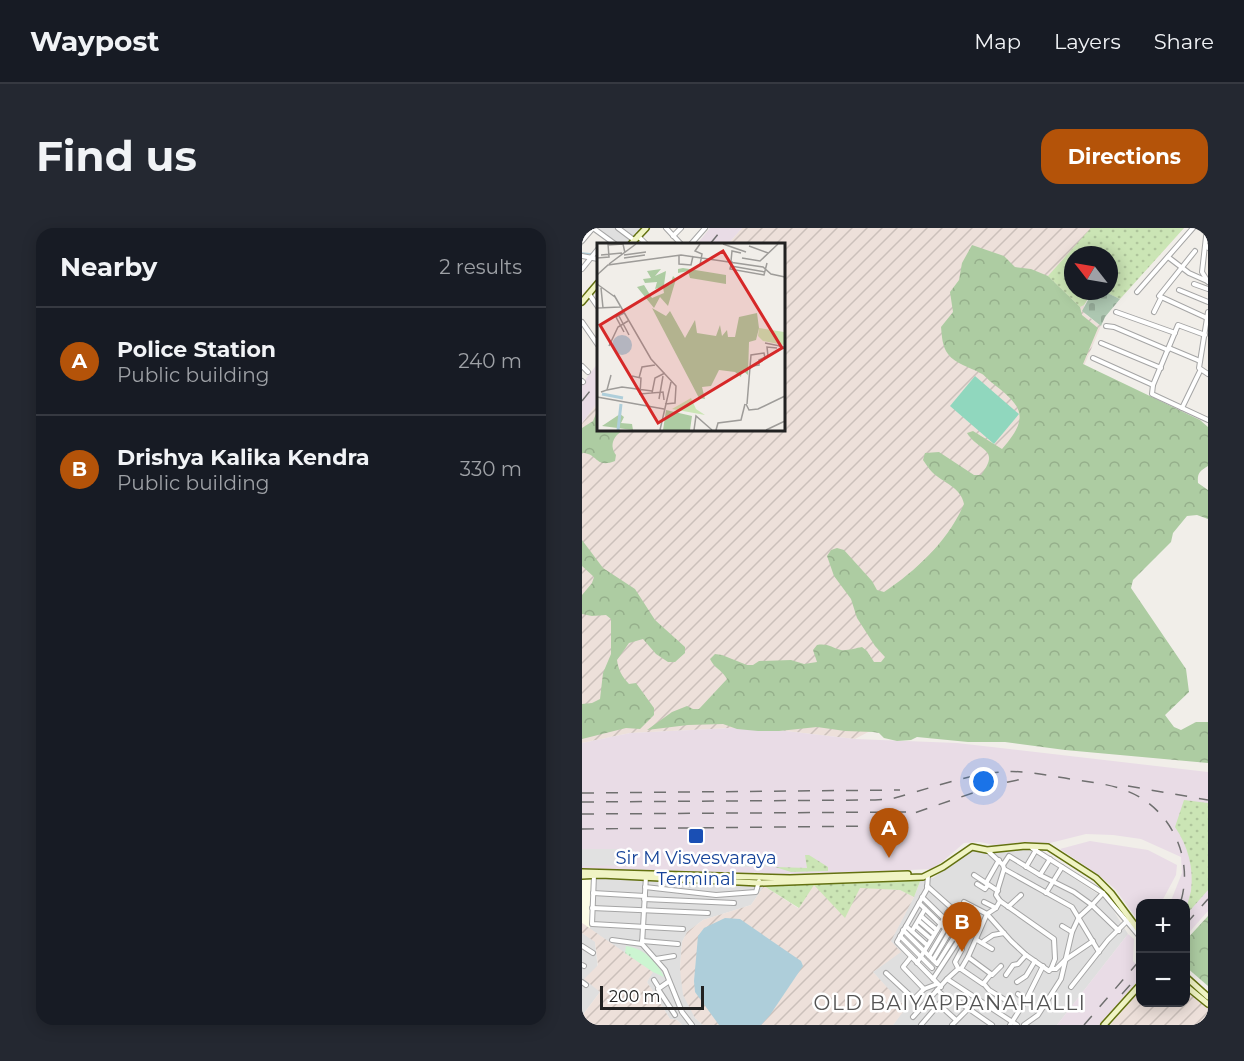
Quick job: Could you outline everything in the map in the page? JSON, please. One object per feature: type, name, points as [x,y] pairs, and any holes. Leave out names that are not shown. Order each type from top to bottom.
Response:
[{"type":"street","points":[[582,241],[593,228],[614,243]]},
{"type":"street","points":[[618,228],[639,235]]},
{"type":"street","points":[[666,228],[680,243]]},
{"type":"street","points":[[673,236],[681,228]]},
{"type":"street","points":[[692,243],[705,228]]},
{"type":"street","points":[[1137,292],[1193,228]]},
{"type":"street","points":[[1207,280],[1202,272],[1208,228]]},
{"type":"street","points":[[603,243],[606,238]]},
{"type":"street","points":[[1154,312],[1161,298],[1159,294],[1195,251]]},
{"type":"street","points":[[582,256],[595,253]]},
{"type":"street","points":[[582,269],[595,253]]},
{"type":"street","points":[[1168,257],[1189,273],[1207,280]]},
{"type":"street","points":[[582,302],[597,284]]},
{"type":"street","points":[[1194,284],[1208,289]]},
{"type":"street","points":[[1179,290],[1208,302]]},
{"type":"street","points":[[589,294],[597,306]]},
{"type":"street","points":[[1161,298],[1207,318]]},
{"type":"street","points":[[1116,312],[1175,333]]},
{"type":"street","points":[[1182,408],[1200,370],[1208,312]]},
{"type":"street","points":[[582,322],[597,344]]},
{"type":"street","points":[[1206,336],[1179,324],[1152,394],[1208,420]]},
{"type":"street","points":[[1106,326],[1114,327],[1168,349],[1208,359]]},
{"type":"street","points":[[1101,343],[1161,368]]},
{"type":"street","points":[[1093,358],[1154,386]]},
{"type":"street","points":[[582,366],[588,372]]},
{"type":"street","points":[[1200,370],[1208,374]]},
{"type":"street","points":[[582,874],[759,881],[927,874],[943,867],[972,848],[987,850],[1048,848],[1096,878],[1111,893],[1136,927]]},
{"type":"street","points":[[1013,848],[1004,867],[996,895],[1000,902],[1054,939],[1055,959],[1051,969]]},
{"type":"street","points":[[1034,849],[1103,893],[1136,932]]},
{"type":"street","points":[[1026,867],[1034,849]]},
{"type":"street","points":[[987,850],[1004,867],[1072,907],[1100,952]]},
{"type":"street","points":[[1009,856],[1074,892],[1092,905],[1119,931]]},
{"type":"street","points":[[1040,875],[1050,859]]},
{"type":"street","points":[[977,884],[985,889],[999,860]]},
{"type":"street","points":[[1046,892],[1062,867]]},
{"type":"street","points":[[582,874],[646,876]]},
{"type":"street","points":[[921,1025],[945,997],[933,979],[897,943],[922,897],[927,885],[927,874]]},
{"type":"street","points":[[594,875],[592,924],[683,929]]},
{"type":"street","points":[[974,875],[998,891]]},
{"type":"street","points":[[646,876],[642,942],[665,970],[682,1012],[692,1025]]},
{"type":"street","points":[[645,887],[716,895],[756,892],[759,881]]},
{"type":"street","points":[[927,885],[956,911]]},
{"type":"street","points":[[593,892],[734,903]]},
{"type":"street","points":[[1024,1025],[1038,1015],[1061,979],[1072,932],[1079,917],[1103,893]]},
{"type":"street","points":[[1008,907],[1021,895]]},
{"type":"street","points":[[922,897],[962,936]]},
{"type":"street","points":[[964,902],[987,914],[1026,955],[1049,971],[1056,969],[1093,941]]},
{"type":"street","points":[[984,902],[996,908]]},
{"type":"street","points":[[913,1017],[939,987],[960,969],[977,940],[987,914],[1000,902]]},
{"type":"street","points":[[919,903],[963,947],[955,962],[960,969],[984,984],[988,990],[1021,1009]]},
{"type":"street","points":[[917,963],[951,907]]},
{"type":"street","points":[[592,908],[708,913]]},
{"type":"street","points":[[912,931],[925,909]]},
{"type":"street","points":[[947,913],[960,926]]},
{"type":"street","points":[[920,918],[937,930]]},
{"type":"street","points":[[920,918],[934,934]]},
{"type":"street","points":[[1071,987],[1108,940],[1127,921]]},
{"type":"street","points":[[906,926],[927,945]]},
{"type":"street","points":[[916,926],[931,940]]},
{"type":"street","points":[[1062,926],[1072,932]]},
{"type":"street","points":[[929,956],[945,929]]},
{"type":"street","points":[[903,930],[938,964],[954,937]]},
{"type":"street","points":[[928,974],[949,933]]},
{"type":"street","points":[[984,941],[993,934],[1004,933]]},
{"type":"street","points":[[900,936],[932,968]]},
{"type":"street","points":[[612,940],[678,944]]},
{"type":"street","points":[[977,940],[992,950]]},
{"type":"street","points":[[933,979],[958,941]]},
{"type":"street","points":[[582,946],[592,953]]},
{"type":"street","points":[[1006,975],[1013,965],[1018,964],[1026,955]]},
{"type":"street","points":[[655,959],[674,956]]},
{"type":"street","points":[[911,957],[903,967],[924,989]]},
{"type":"street","points":[[968,957],[991,974]]},
{"type":"street","points":[[1017,982],[1026,976],[1035,961]]},
{"type":"street","points":[[984,984],[1001,966]]},
{"type":"street","points":[[1011,1024],[1043,966]]},
{"type":"street","points":[[886,973],[914,999],[924,989],[939,987]]},
{"type":"street","points":[[947,979],[1011,1024],[1017,1025]]},
{"type":"street","points":[[654,980],[675,1015]]},
{"type":"street","points":[[659,988],[668,982]]},
{"type":"street","points":[[1190,982],[1208,1001]]},
{"type":"street","points":[[1190,988],[1208,1001]]},
{"type":"street","points":[[1104,1025],[1136,989]]},
{"type":"street","points":[[1018,994],[1026,1000]]},
{"type":"street","points":[[959,1002],[992,1025]]},
{"type":"street","points":[[952,1025],[969,1008]]},
{"type":"street","points":[[944,1009],[956,1020]]},
{"type":"shaded area","points":[[595,228],[641,228],[628,243],[617,243]]},
{"type":"shaded area","points":[[710,228],[742,228],[729,243],[698,243]]},
{"type":"shaded area","points":[[742,228],[1184,228],[1120,299],[1118,298],[1118,246],[1064,246],[1064,300],[1087,300],[1084,305],[1085,314],[1101,326],[1042,464],[915,707],[855,739],[752,727],[630,733],[582,743],[582,423],[597,403],[597,430],[784,430],[784,243],[729,243]]},
{"type":"shaded area","points":[[597,364],[597,403],[582,423],[582,384]]},
{"type":"shaded area","points":[[752,727],[855,739],[957,743],[1208,772],[1208,911],[1190,931],[1190,899],[1172,899],[1182,873],[1181,857],[1141,839],[1113,835],[1086,834],[1042,845],[1025,842],[994,845],[980,842],[964,843],[931,869],[778,876],[582,869],[582,743],[630,733]]},
{"type":"shaded area","points":[[1090,841],[1148,850],[1177,865],[1176,875],[1163,899],[1136,899],[1136,918],[1115,889],[1060,849]]},
{"type":"shaded area","points":[[973,848],[992,851],[1029,849],[1107,900],[1128,934],[1057,1025],[893,1025],[905,1008],[873,972],[900,952],[890,942],[921,879],[933,878]]},
{"type":"shaded area","points":[[582,849],[633,849],[634,865],[582,866]]},
{"type":"shaded area","points":[[732,854],[775,854],[775,867],[732,867]]},
{"type":"shaded area","points":[[582,877],[592,877],[590,928],[582,923]]},
{"type":"shaded area","points":[[592,877],[643,878],[709,885],[764,886],[751,905],[703,920],[687,932],[682,942],[680,969],[695,1018],[703,1025],[682,1025],[677,1020],[670,1019],[647,982],[652,972],[590,929]]},
{"type":"shaded area","points":[[814,884],[900,890],[914,897],[891,941],[901,952],[873,972],[906,1008],[893,1025],[703,1025],[695,1018],[683,995],[680,969],[682,942],[687,932],[703,920],[751,905],[764,886],[798,908]]},
{"type":"shaded area","points":[[582,923],[653,972],[647,982],[670,1019],[677,1020],[682,1025],[582,1025],[582,1016],[600,992],[584,979],[598,965],[595,942],[582,933]]},
{"type":"shaded area","points":[[582,933],[595,941],[600,992],[582,1016]]},
{"type":"shaded area","points":[[1128,934],[1134,939],[1133,961],[1136,964],[1136,983],[1100,1025],[1057,1025]]},
{"type":"shaded area","points":[[1190,993],[1208,1007],[1208,1025],[1110,1025],[1136,994],[1136,1007],[1190,1007]]},
{"type":"green space","points":[[1091,228],[1184,228],[1120,299],[1118,298],[1118,246],[1075,246]]},
{"type":"green space","points":[[972,245],[1004,256],[1015,267],[1031,269],[1048,276],[1064,292],[1064,300],[1073,300],[1080,307],[1082,315],[1098,328],[1083,364],[1200,420],[1208,427],[1208,466],[1200,473],[1198,483],[1208,490],[1208,519],[1197,515],[1187,516],[1173,533],[1171,542],[1133,580],[1131,588],[1186,669],[1189,692],[1165,715],[1174,727],[1181,730],[1196,722],[1208,722],[1208,763],[1005,742],[968,742],[917,737],[897,741],[884,738],[879,733],[817,727],[758,731],[737,729],[723,724],[647,730],[672,712],[687,706],[699,709],[727,679],[710,659],[715,654],[747,665],[753,665],[759,661],[791,660],[804,664],[817,662],[813,650],[817,645],[827,645],[843,650],[862,647],[874,662],[881,662],[885,657],[857,618],[851,599],[834,576],[827,556],[831,550],[837,548],[844,550],[872,581],[877,590],[884,592],[930,554],[949,530],[964,504],[959,493],[936,476],[923,460],[925,453],[939,452],[974,475],[981,475],[987,466],[989,455],[967,433],[973,431],[1002,449],[1017,428],[1019,420],[1019,412],[1010,398],[983,375],[955,360],[948,354],[943,344],[941,327],[953,312],[950,292],[959,280],[962,263]]},
{"type":"green space","points":[[1064,258],[1064,292],[1048,276]]},
{"type":"green space","points":[[1120,299],[1105,317],[1101,326],[1082,311],[1088,300]]},
{"type":"green space","points":[[1073,300],[1087,300],[1080,307]]},
{"type":"green space","points":[[975,376],[1019,414],[994,444],[950,406]]},
{"type":"green space","points":[[597,411],[597,430],[625,430],[614,439],[615,461],[604,463],[591,455],[582,453],[582,428],[593,421]]},
{"type":"green space","points":[[582,540],[603,568],[635,589],[655,620],[685,647],[685,653],[675,662],[668,662],[656,654],[643,639],[629,643],[617,660],[619,670],[629,684],[636,683],[654,708],[654,715],[640,729],[626,728],[582,739],[582,704],[600,699],[603,673],[611,654],[611,619],[606,615],[582,614],[582,595],[594,577],[582,566]]},
{"type":"green space","points":[[1184,800],[1208,803],[1208,890],[1190,910],[1191,866],[1187,850],[1175,827]]},
{"type":"green space","points":[[805,855],[809,855],[828,867],[828,871],[791,872],[775,867],[807,868]]},
{"type":"green space","points":[[921,879],[914,897],[900,890],[860,888],[845,918],[814,885],[799,908],[764,886]]},
{"type":"green space","points":[[1208,916],[1208,986],[1190,970],[1190,936]]},
{"type":"green space","points":[[626,946],[638,949],[649,956],[664,977],[625,953]]},
{"type":"water","points":[[725,918],[740,919],[801,961],[803,966],[761,1025],[719,1025],[695,992],[698,936],[704,928]]},
{"type":"waterway","points":[[582,253],[592,254]]},
{"type":"railway","points":[[711,243],[723,228]]},
{"type":"railway","points":[[582,401],[597,382]]},
{"type":"railway","points":[[582,802],[891,799],[961,779],[989,773],[1010,772],[1034,773],[1097,783],[1120,788],[1143,799],[1167,822],[1176,837],[1181,853],[1184,870],[1181,899]]},
{"type":"railway","points":[[582,829],[870,826],[999,784],[1027,778]]},
{"type":"railway","points":[[1128,786],[1208,800]]},
{"type":"railway","points":[[582,793],[900,790]]},
{"type":"railway","points":[[582,814],[906,812]]},
{"type":"railway","points":[[1190,919],[1208,899]]},
{"type":"railway","points":[[1084,1025],[1136,965]]},
{"type":"railway","points":[[1122,994],[1136,978]]},
{"type":"place","name":"Sir M Visvesvaraya Terminal","points":[[696,836]]},
{"type":"place","name":"Police Station","points":[[889,858]]},
{"type":"place","name":"Drishya Kalika Kendra","points":[[962,952]]},
{"type":"district","name":"OLD BAIYAPPANAHALLI","points":[[950,1003]]}]
